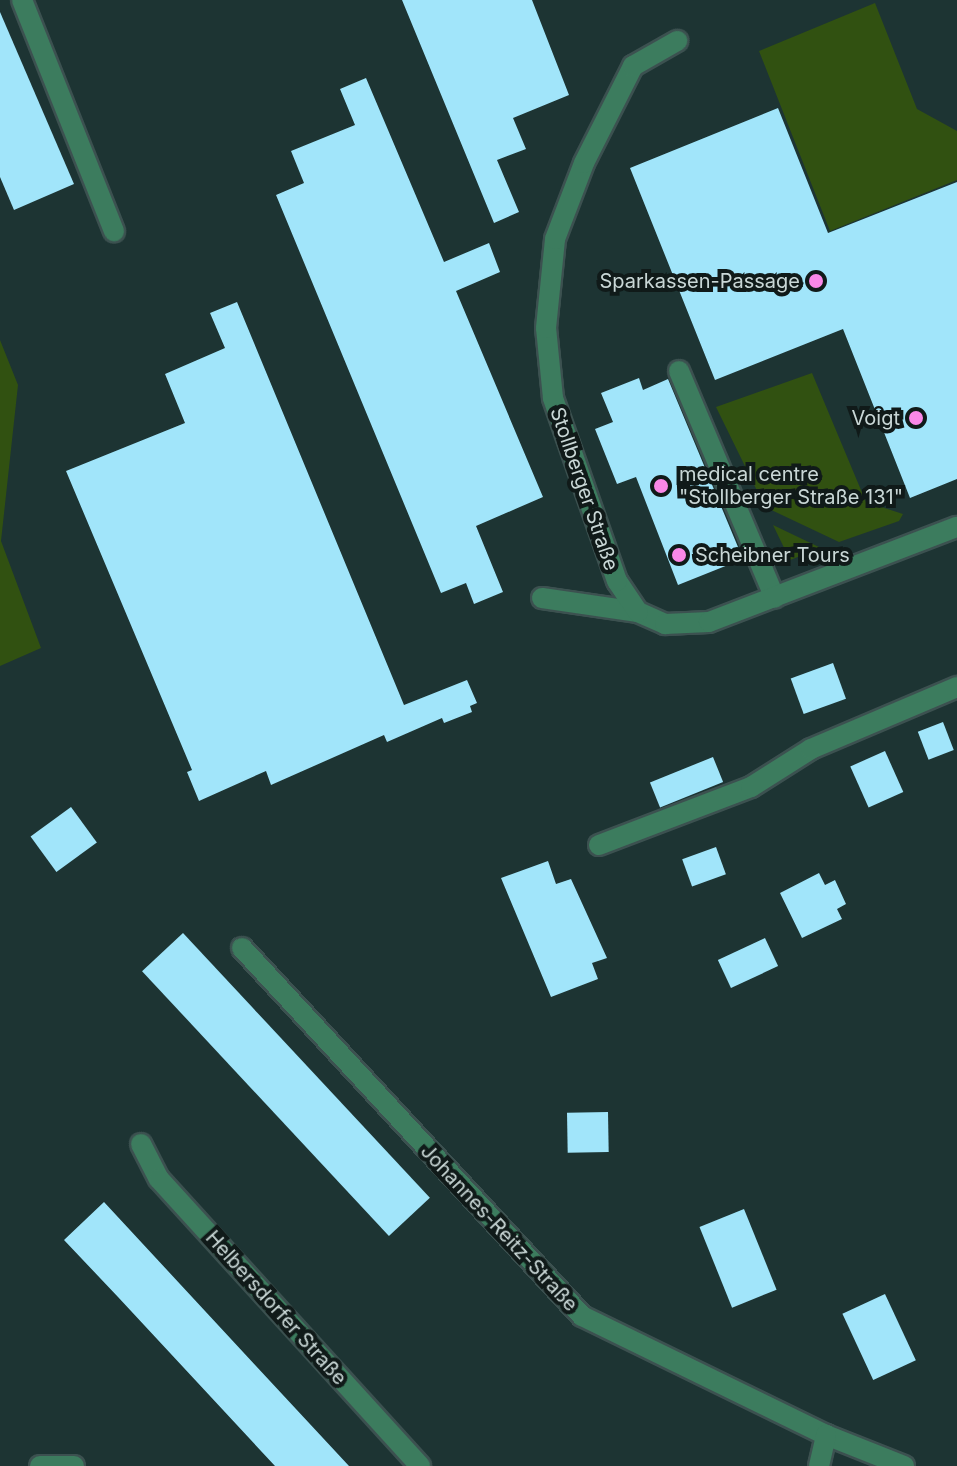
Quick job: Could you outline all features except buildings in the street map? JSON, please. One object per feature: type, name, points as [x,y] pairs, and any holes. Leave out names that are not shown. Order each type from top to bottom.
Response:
[{"type":"street","points":[[22,0],[114,231]]},
{"type":"street","name":"Stollberger Straße","points":[[638,612],[617,581],[553,398],[546,328],[555,239],[584,163],[633,66],[677,41]]},
{"type":"street","points":[[679,371],[775,598]]},
{"type":"street","points":[[542,598],[638,612],[665,624],[709,622],[957,527]]},
{"type":"street","points":[[599,845],[751,787],[811,749],[957,687]]},
{"type":"street","name":"Johannes-Reitz-Straße","points":[[242,948],[582,1316],[826,1435],[904,1466]]},
{"type":"street","name":"Helbersdorfer Straße","points":[[141,1144],[159,1179],[420,1466]]},
{"type":"street","points":[[819,1466],[826,1435]]},
{"type":"street","points":[[40,1466],[74,1466]]},
{"type":"green space","points":[[875,3],[917,109],[957,131],[957,180],[830,231],[759,51]]},
{"type":"green space","points":[[0,340],[18,385],[1,541],[41,648],[0,666]]},
{"type":"green space","points":[[812,373],[866,502],[903,514],[899,521],[839,542],[765,507],[716,407]]},
{"type":"green space","points":[[773,525],[821,548],[790,560]]},
{"type":"place","name":"Sparkassen-Passage","points":[[816,281]]},
{"type":"place","name":"Voigt","points":[[916,418]]},
{"type":"place","name":"medical centre \"Stollberger Straße 131\"","points":[[661,486]]},
{"type":"place","name":"Scheibner Tours","points":[[679,555]]}]
